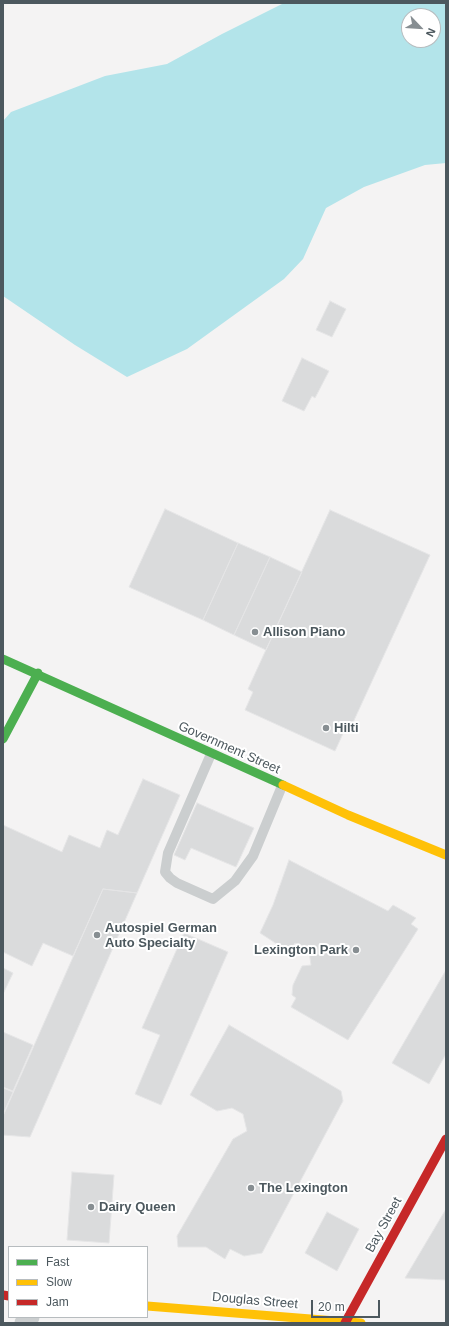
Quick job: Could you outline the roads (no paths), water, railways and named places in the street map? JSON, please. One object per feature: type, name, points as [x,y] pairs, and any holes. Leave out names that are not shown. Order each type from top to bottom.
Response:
[{"type":"main road","name":"Government Street","points":[[3,659],[348,816],[446,855]]},
{"type":"main road","points":[[3,739],[38,674]]},
{"type":"main road","name":"Bay Street","points":[[345,1322],[446,1139]]},
{"type":"main road","name":"Douglas Street","points":[[148,1306],[361,1323]]},
{"type":"main road","points":[[212,1311],[223,1323]]},
{"type":"lane","points":[[211,754],[166,858],[165,872],[177,883],[213,899],[235,881],[253,856],[282,786]]},
{"type":"water","points":[[284,3],[446,3],[446,163],[425,165],[364,187],[326,208],[303,259],[284,279],[187,349],[127,377],[75,345],[3,296],[3,121],[11,112],[105,76],[167,64]]},
{"type":"place","name":"Allison Piano","points":[[255,632]]},
{"type":"place","name":"Hilti","points":[[326,728]]},
{"type":"place","name":"Autospiel German Auto Specialty","points":[[97,935]]},
{"type":"place","name":"Lexington Park","points":[[356,950]]},
{"type":"place","name":"The Lexington","points":[[251,1188]]},
{"type":"place","name":"Dairy Queen","points":[[91,1207]]}]
